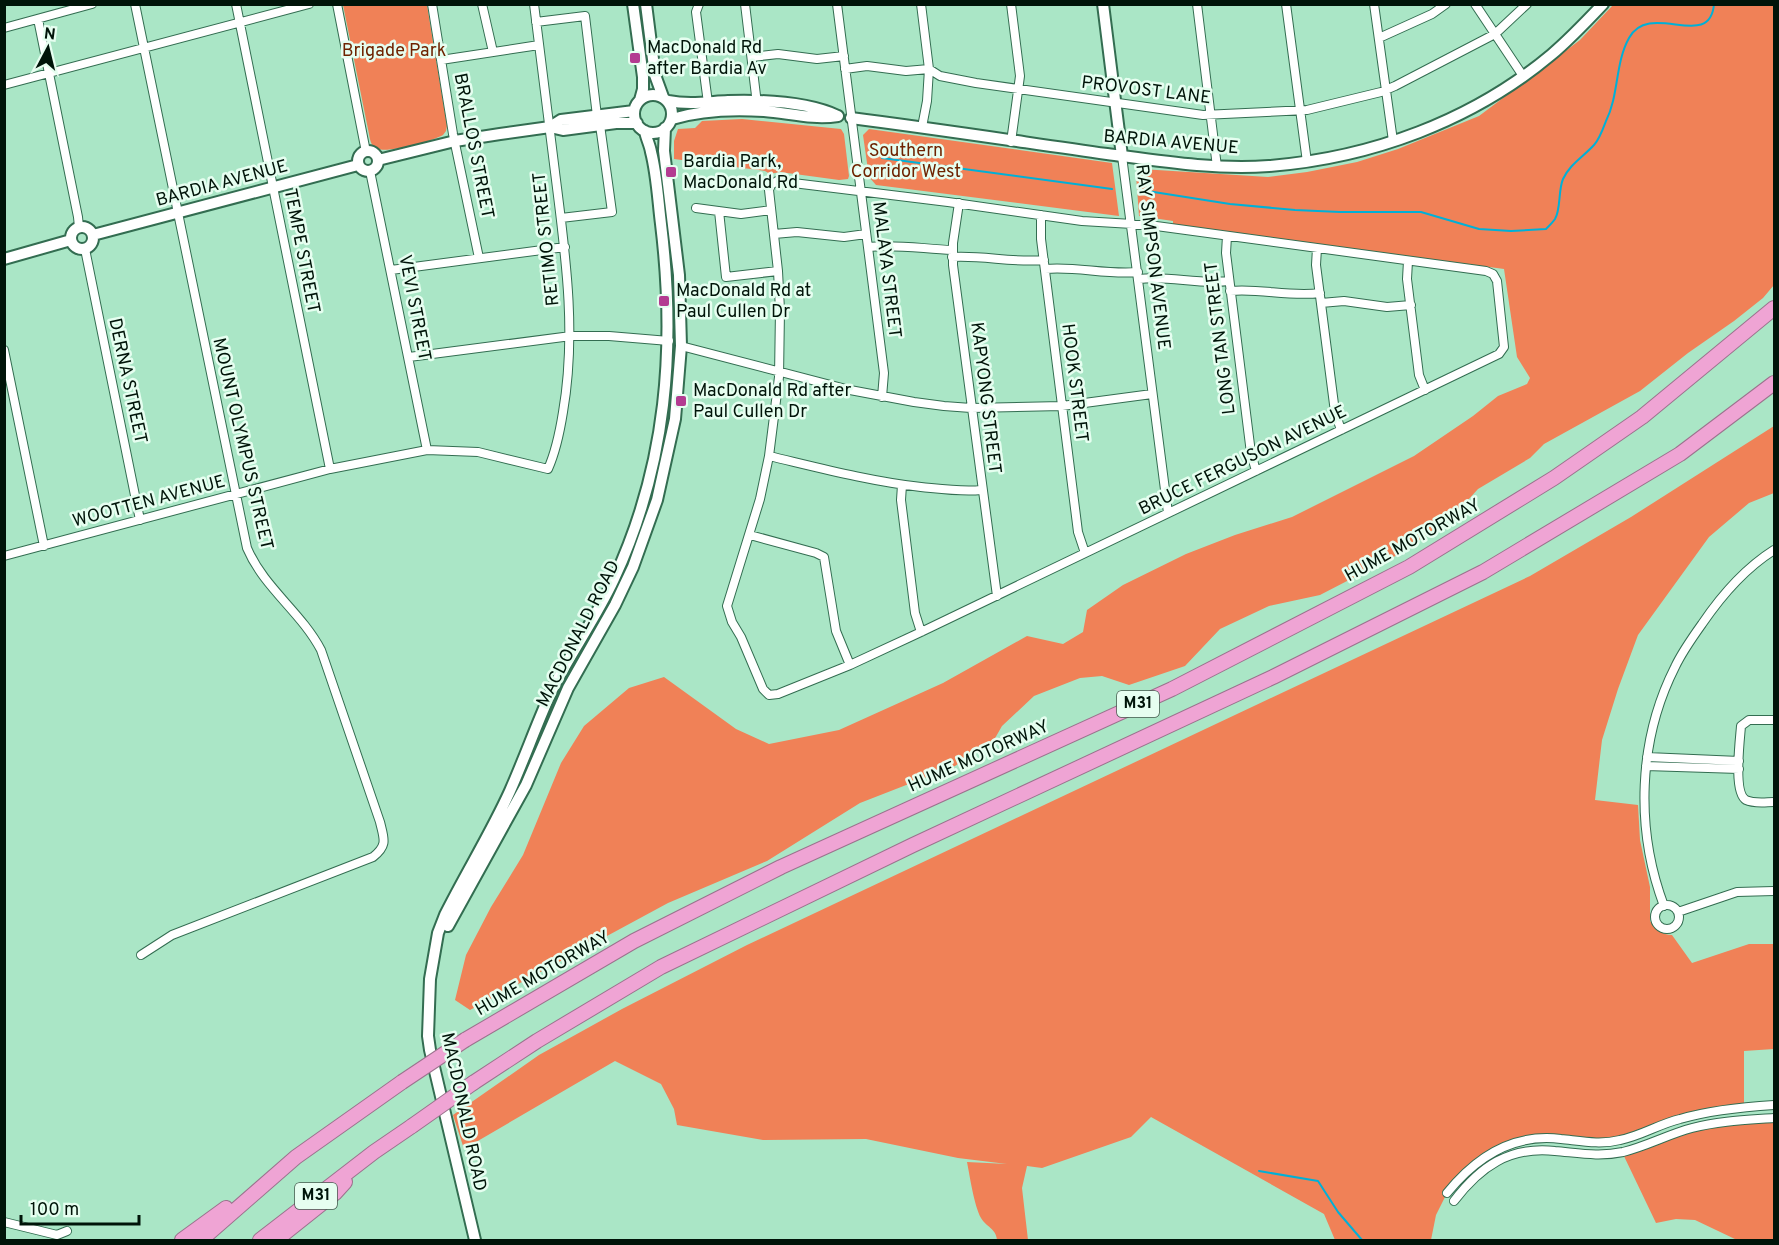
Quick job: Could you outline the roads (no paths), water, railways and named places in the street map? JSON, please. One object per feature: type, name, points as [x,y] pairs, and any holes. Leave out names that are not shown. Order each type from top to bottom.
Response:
[{"type":"highway","name":"HUME MOTORWAY","points":[[201,1240],[296,1157],[465,1040],[634,941],[781,867],[1172,689],[1409,567],[1554,478],[1642,417],[1774,308]]},
{"type":"highway","name":"M31","points":[[260,1240],[374,1152],[473,1083],[537,1041],[662,967],[913,845],[1273,677],[1483,572],[1680,454],[1774,383]]},
{"type":"highway","points":[[276,1240],[335,1193],[374,1152]]},
{"type":"highway","points":[[182,1240],[296,1157]]},
{"type":"street","points":[[4,28],[92,4]]},
{"type":"street","name":"MOUNT OLYMPUS STREET","points":[[135,4],[234,494],[247,548],[254,565],[306,625],[321,650],[380,822],[384,845],[382,850],[373,857],[172,935],[141,955]]},
{"type":"street","name":"TEMPE STREET","points":[[236,4],[330,469]]},
{"type":"street","points":[[4,85],[309,4]]},
{"type":"street","points":[[337,4],[366,152]]},
{"type":"street","name":"BRALLOS STREET","points":[[432,4],[478,258]]},
{"type":"street","points":[[482,4],[493,52]]},
{"type":"street","name":"RETIMO STREET","points":[[534,4],[565,247],[571,336],[562,422],[548,469]]},
{"type":"street","points":[[378,160],[455,141],[549,127],[563,130],[634,111],[643,89],[643,77],[633,4]]},
{"type":"street","points":[[599,121],[641,127],[656,132],[668,124],[671,107],[655,75],[646,4]]},
{"type":"street","points":[[699,4],[696,12],[708,103]]},
{"type":"street","points":[[745,4],[757,106]]},
{"type":"street","name":"MALAYA STREET","points":[[837,4],[884,373],[882,397]]},
{"type":"street","points":[[921,4],[929,69],[927,101],[922,127]]},
{"type":"street","points":[[1011,4],[1019,66],[1019,90],[1011,142]]},
{"type":"street","name":"RAY SIMPSON AVENUE","points":[[1103,4],[1168,513]]},
{"type":"street","points":[[1197,4],[1217,167]]},
{"type":"street","points":[[1286,4],[1306,162]]},
{"type":"street","points":[[1374,4],[1393,141]]},
{"type":"street","points":[[1379,38],[1431,14],[1446,4]]},
{"type":"street","points":[[1475,4],[1523,76]]},
{"type":"street","name":"PROVOST LANE","points":[[846,69],[867,66],[906,71],[929,69],[940,76],[1019,90],[1211,115],[1299,111],[1386,90],[1495,34],[1527,4]]},
{"type":"street","name":"BARDIA AVENUE","points":[[665,99],[688,105],[708,103],[824,110],[838,116],[1011,142],[1217,167],[1267,166],[1306,162],[1357,152],[1428,129],[1463,112],[1523,76],[1551,55],[1603,4]]},
{"type":"street","points":[[536,22],[585,16],[612,212],[561,218]]},
{"type":"street","points":[[38,19],[79,227]]},
{"type":"street","points":[[441,60],[539,45]]},
{"type":"street","points":[[752,57],[778,54],[817,59],[844,56]]},
{"type":"street","points":[[640,100],[651,95],[665,99]]},
{"type":"street","name":"BARDIA AVENUE","points":[[668,124],[699,112],[757,106]]},
{"type":"street","points":[[634,111],[641,127]]},
{"type":"street","name":"MACDONALD ROAD","points":[[435,954],[451,919],[526,785],[558,706],[633,567],[654,509],[667,460],[677,397],[681,346],[679,275],[664,152],[668,124]]},
{"type":"street","name":"MACDONALD ROAD","points":[[475,1240],[430,1050],[428,1002],[430,979],[438,933],[445,915],[509,793],[553,689],[602,603],[633,533],[646,492],[662,419],[669,341],[668,291],[652,153],[641,127]]},
{"type":"street","points":[[366,152],[375,154],[378,160],[376,168],[370,171],[362,170],[358,165],[358,158],[366,152]]},
{"type":"street","name":"BARDIA AVENUE","points":[[93,234],[358,165]]},
{"type":"street","name":"VEVI STREET","points":[[370,171],[427,450]]},
{"type":"street","name":"BRUCE FERGUSON AVENUE","points":[[777,181],[861,190],[1082,221],[1227,236],[1486,271],[1492,274],[1497,281],[1505,339],[1503,350],[1425,390],[850,666],[778,694],[769,694],[732,622],[727,606],[750,535],[769,456],[779,372],[778,271],[769,190],[771,185],[777,181]]},
{"type":"street","name":"KAPYONG STREET","points":[[959,203],[952,254],[981,490],[997,596]]},
{"type":"street","points":[[696,208],[741,214],[771,210]]},
{"type":"street","points":[[719,211],[726,277],[778,271]]},
{"type":"street","name":"HOOK STREET","points":[[1041,215],[1045,269],[1078,532],[1085,553]]},
{"type":"street","points":[[79,227],[86,227],[93,234],[91,245],[85,249],[75,246],[71,240],[73,231],[79,227]]},
{"type":"street","points":[[774,234],[797,232],[844,237],[866,234]]},
{"type":"street","name":"LONG TAN STREET","points":[[1227,236],[1226,253],[1230,291],[1251,453],[1256,471]]},
{"type":"street","points":[[4,259],[71,240]]},
{"type":"street","points":[[868,247],[893,245],[952,254],[1025,261],[1044,260]]},
{"type":"street","points":[[391,270],[565,247]]},
{"type":"street","points":[[1317,248],[1316,266],[1335,412],[1341,430]]},
{"type":"street","name":"DERNA STREET","points":[[85,249],[140,520]]},
{"type":"street","points":[[1408,261],[1407,279],[1419,375],[1425,390]]},
{"type":"street","points":[[1045,269],[1067,268],[1211,283],[1229,280]]},
{"type":"street","points":[[1230,291],[1251,289],[1301,295],[1320,293]]},
{"type":"street","points":[[1321,303],[1344,301],[1387,307],[1411,305]]},
{"type":"street","points":[[409,357],[571,336],[609,336],[669,341]]},
{"type":"street","points":[[681,346],[882,397],[971,408],[1062,406],[1152,394]]},
{"type":"street","points":[[4,350],[44,546]]},
{"type":"street","name":"WOOTTEN AVENUE","points":[[4,556],[330,469],[427,450],[478,452],[548,469]]},
{"type":"street","points":[[769,456],[827,471],[902,485],[953,491],[981,490]]},
{"type":"street","points":[[902,485],[901,500],[915,613],[921,632]]},
{"type":"street","points":[[750,535],[824,557],[827,564],[836,631],[850,666]]},
{"type":"street","points":[[1664,906],[1649,855],[1645,825],[1644,784],[1656,713],[1675,665],[1732,584],[1774,550]]},
{"type":"street","points":[[1774,720],[1749,720],[1741,726],[1739,765],[1739,789],[1745,800],[1774,802]]},
{"type":"street","points":[[1647,757],[1739,765]]},
{"type":"street","points":[[1646,766],[1739,765]]},
{"type":"street","points":[[1678,912],[1737,892],[1774,891]]},
{"type":"street","points":[[1664,906],[1674,907],[1678,912],[1679,920],[1675,926],[1668,929],[1656,922],[1656,914],[1664,906]]},
{"type":"street","points":[[1447,1192],[1480,1160],[1494,1151],[1521,1141],[1538,1138],[1579,1142],[1618,1141],[1701,1113],[1774,1105]]},
{"type":"street","points":[[1454,1201],[1469,1181],[1480,1172],[1491,1164],[1518,1153],[1551,1150],[1592,1156],[1607,1155],[1641,1147],[1691,1128],[1713,1123],[1774,1118]]},
{"type":"street","points":[[4,1222],[57,1235],[68,1231]]},
{"type":"waterway","points":[[1141,190],[1230,204],[1295,210],[1421,212],[1479,229],[1511,231],[1546,229],[1557,215],[1563,179],[1573,165],[1596,143],[1602,131],[1613,101],[1621,58],[1629,38],[1639,28],[1651,23],[1691,26],[1702,24],[1710,18],[1714,4]]},
{"type":"waterway","points":[[882,158],[1112,189]]},
{"type":"waterway","points":[[1259,1171],[1318,1181],[1338,1212],[1362,1240]]},
{"type":"place","name":"MacDonald Rd after Bardia Av","points":[[635,58]]},
{"type":"place","name":"Bardia Park, MacDonald Rd","points":[[671,172]]},
{"type":"place","name":"MacDonald Rd at Paul Cullen Dr","points":[[664,301]]},
{"type":"place","name":"MacDonald Rd after Paul Cullen Dr","points":[[681,401]]},
{"type":"park label","name":"Brigade Park","points":[[394,51]]},
{"type":"park label","name":"Southern Corridor West","points":[[906,161]]}]
